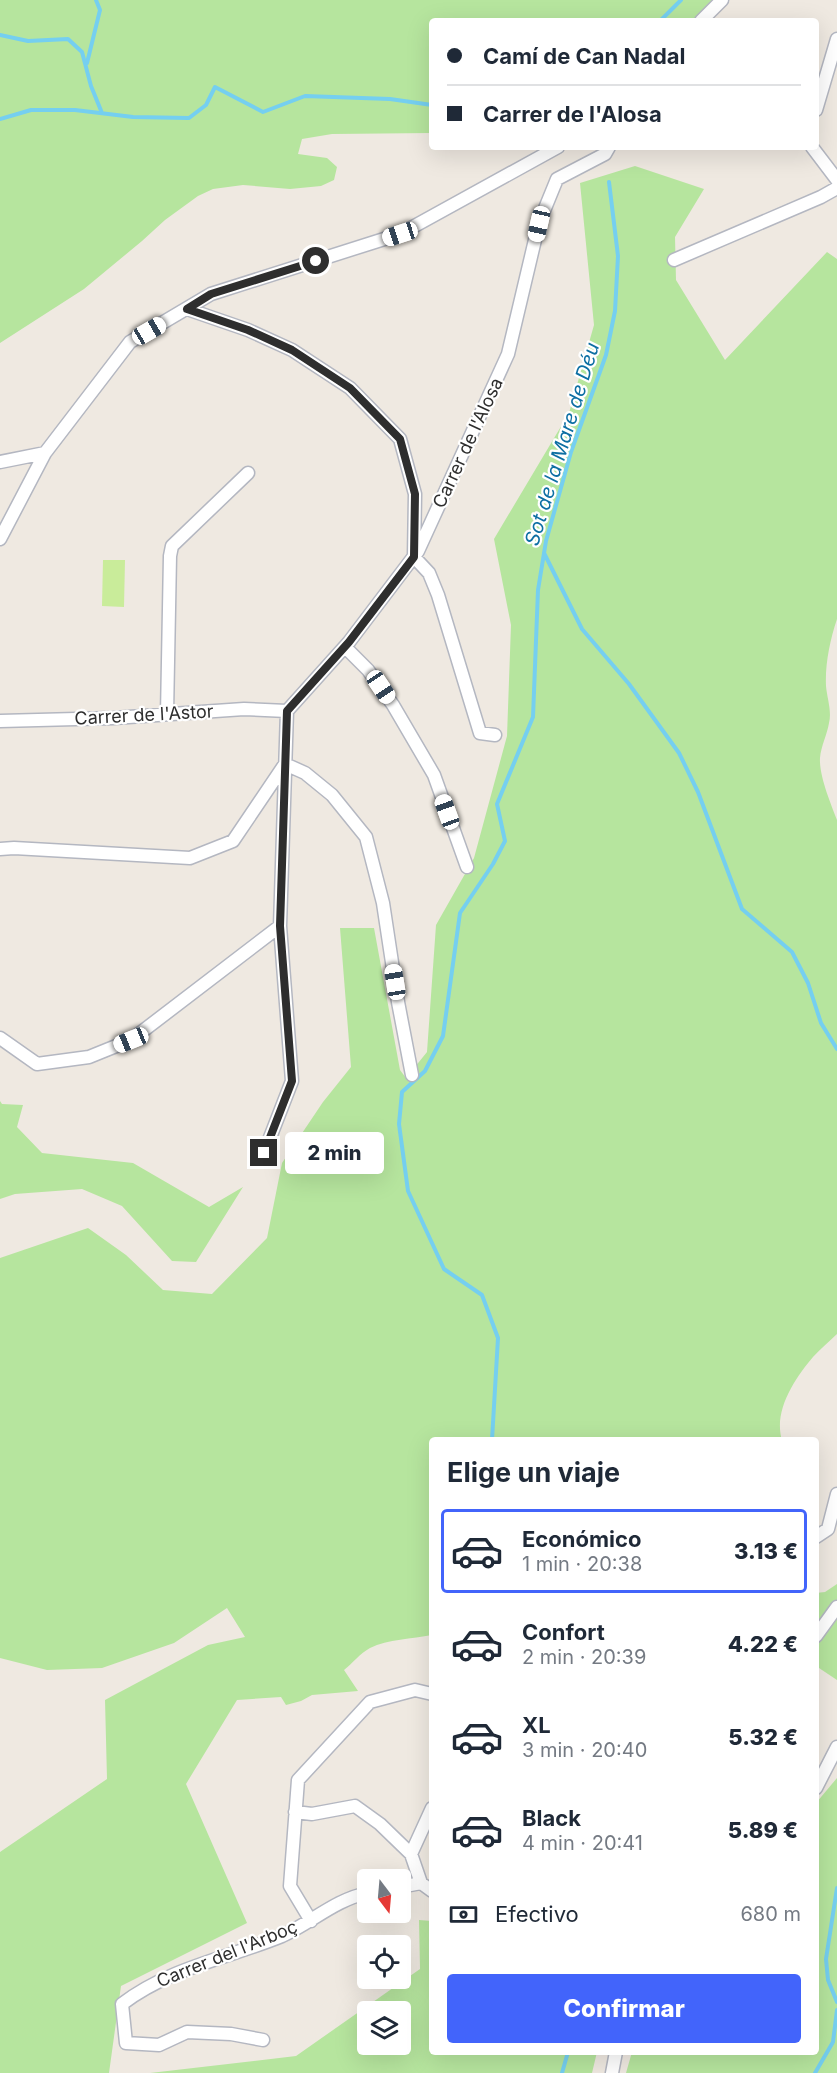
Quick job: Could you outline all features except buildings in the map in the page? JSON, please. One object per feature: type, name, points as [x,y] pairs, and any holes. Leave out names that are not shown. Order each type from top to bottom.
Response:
[{"type":"street","points":[[704,18],[722,0]]},
{"type":"street","points":[[819,100],[837,39]]},
{"type":"street","points":[[0,539],[45,453],[130,342],[211,294],[400,234],[553,150]]},
{"type":"street","name":"Carrer de l'Alosa","points":[[287,711],[345,647],[418,551],[508,354],[539,224],[557,179],[605,154],[607,150]]},
{"type":"street","points":[[814,150],[837,180]]},
{"type":"street","points":[[674,260],[837,188]]},
{"type":"street","points":[[187,309],[248,330],[292,350],[350,388],[400,439],[415,494],[414,557],[429,573],[438,595],[480,733],[495,735]]},
{"type":"street","points":[[0,462],[45,453]]},
{"type":"street","points":[[167,714],[172,546],[248,473]]},
{"type":"street","points":[[345,647],[369,670],[393,705],[434,775],[467,867]]},
{"type":"street","name":"Carrer de l'Astor","points":[[0,721],[244,709],[287,711]]},
{"type":"street","points":[[264,1153],[292,1081],[280,926],[287,711]]},
{"type":"street","points":[[0,849],[190,858],[233,841],[285,764]]},
{"type":"street","points":[[285,764],[305,773],[332,795],[366,837],[383,903],[412,1075]]},
{"type":"street","points":[[0,1038],[37,1064],[88,1057],[131,1040],[280,926]]},
{"type":"street","points":[[819,1535],[828,1529],[837,1494]]},
{"type":"street","points":[[819,1632],[837,1607]]},
{"type":"street","points":[[311,1921],[290,1886],[298,1780],[370,1702],[415,1690],[429,1693]]},
{"type":"street","points":[[819,1782],[837,1747]]},
{"type":"street","points":[[295,1812],[312,1814],[355,1806],[380,1824],[411,1854],[421,1883],[429,1889]]},
{"type":"street","points":[[411,1854],[429,1815]]},
{"type":"street","points":[[411,1885],[421,1883]]},
{"type":"street","name":"Carrer del l'Arboç","points":[[263,2040],[231,2034],[187,2032],[159,2045],[126,2043],[122,2004],[142,1989],[184,1970],[283,1935],[357,1895]]},
{"type":"street","points":[[612,2073],[615,2055]]},
{"type":"green space","points":[[0,0],[713,0],[695,18],[429,18],[429,133],[332,134],[302,139],[298,154],[327,158],[337,167],[334,180],[321,186],[290,189],[243,185],[213,189],[198,196],[165,220],[84,289],[0,343]]},
{"type":"green space","points":[[635,166],[704,189],[675,237],[676,280],[725,360],[827,252],[837,259],[837,619],[826,669],[830,718],[820,765],[823,781],[837,820],[837,1334],[806,1365],[787,1396],[781,1418],[781,1437],[429,1437],[429,1635],[384,1643],[363,1653],[344,1670],[358,1691],[312,1695],[286,1705],[281,1697],[237,1700],[186,1784],[247,1923],[121,1986],[109,2073],[0,2073],[0,1852],[107,1779],[105,1700],[208,1645],[245,1637],[227,1608],[174,1643],[102,1668],[47,1670],[0,1658],[0,1258],[88,1228],[126,1255],[163,1290],[212,1294],[267,1238],[282,1163],[323,1102],[351,1067],[340,928],[374,928],[400,1070],[406,1078],[427,1052],[436,925],[474,858],[507,736],[511,625],[494,539],[569,413],[594,325],[580,183]]},
{"type":"green space","points":[[103,560],[125,560],[124,607],[102,606]]},
{"type":"green space","points":[[0,1101],[2,1104],[23,1105],[17,1127],[42,1153],[133,1163],[209,1207],[243,1187],[196,1262],[172,1261],[122,1206],[82,1189],[15,1194],[0,1199]]},
{"type":"green space","points":[[837,1584],[837,1680],[819,1668],[819,1593],[825,1592]]},
{"type":"green space","points":[[837,1778],[837,2073],[626,2073],[631,2055],[819,2055],[819,1799]]},
{"type":"green space","points":[[419,1920],[429,1921],[429,2055],[596,2055],[592,2073],[150,2073],[296,2056],[357,2013],[357,2055],[411,2055],[411,2001],[374,2001],[391,1989],[411,1989],[411,1975],[420,1969]]},
{"type":"waterway","points":[[87,63],[100,10],[96,0]]},
{"type":"waterway","points":[[663,18],[681,0]]},
{"type":"waterway","points":[[0,35],[28,41],[68,39],[82,52],[91,86],[102,113]]},
{"type":"waterway","points":[[0,119],[31,110],[75,110],[133,117],[189,118],[206,105],[215,87],[263,112],[305,96],[390,99],[429,105]]},
{"type":"waterway","name":"Sot de la Mare de Déu","points":[[492,1437],[498,1338],[482,1295],[444,1269],[408,1191],[399,1124],[402,1092],[425,1071],[443,1036],[460,913],[493,864],[505,841],[497,804],[533,717],[538,590],[546,541],[571,452],[606,355],[615,311],[618,256],[609,182]]},
{"type":"waterway","points":[[544,553],[582,629],[629,684],[679,753],[698,792],[742,909],[792,952],[808,983],[821,1023],[837,1049]]},
{"type":"waterway","points":[[837,1888],[826,1959],[828,1980],[837,2002]]},
{"type":"waterway","points":[[815,2073],[833,2042],[837,2010]]},
{"type":"waterway","points":[[562,2073],[567,2055]]},
{"type":"route","points":[[264,1153],[292,1081],[280,926],[287,711],[349,642],[414,557],[415,494],[400,439],[350,388],[292,350],[248,330],[187,309],[211,294],[316,261]]}]
